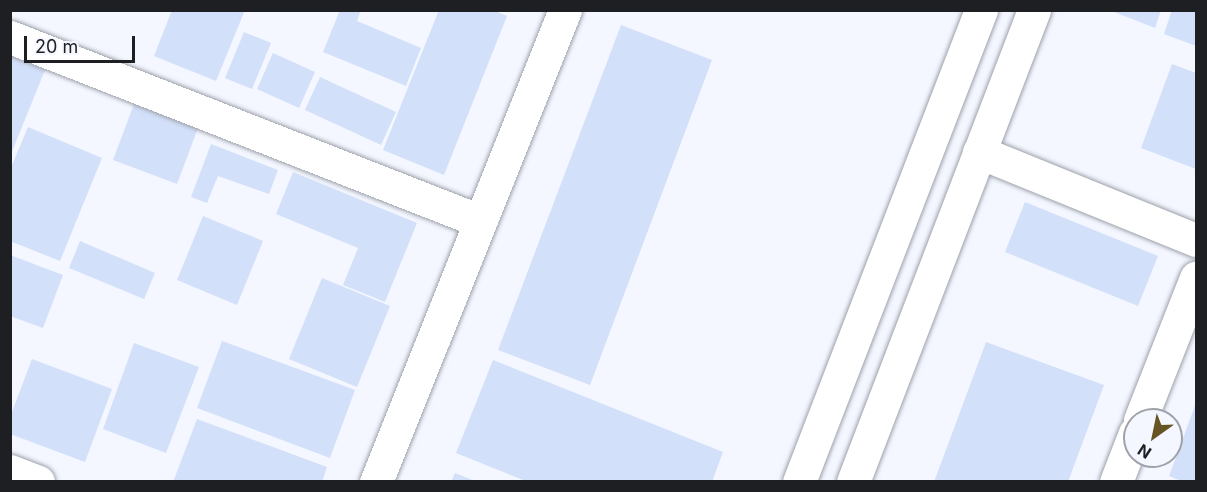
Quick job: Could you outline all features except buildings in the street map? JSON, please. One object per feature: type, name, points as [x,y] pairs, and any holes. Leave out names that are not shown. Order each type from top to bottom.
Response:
[{"type":"street","points":[[376,482],[565,10]]},
{"type":"street","points":[[799,482],[981,10]]},
{"type":"street","points":[[853,482],[1034,10]]},
{"type":"street","points":[[10,37],[480,222]]},
{"type":"street","points":[[979,152],[1197,240]]},
{"type":"street","points":[[1145,408],[1197,278]]},
{"type":"street","points":[[874,287],[921,304]]},
{"type":"street","points":[[1116,482],[1123,464]]},
{"type":"street","points":[[10,471],[38,482]]}]
